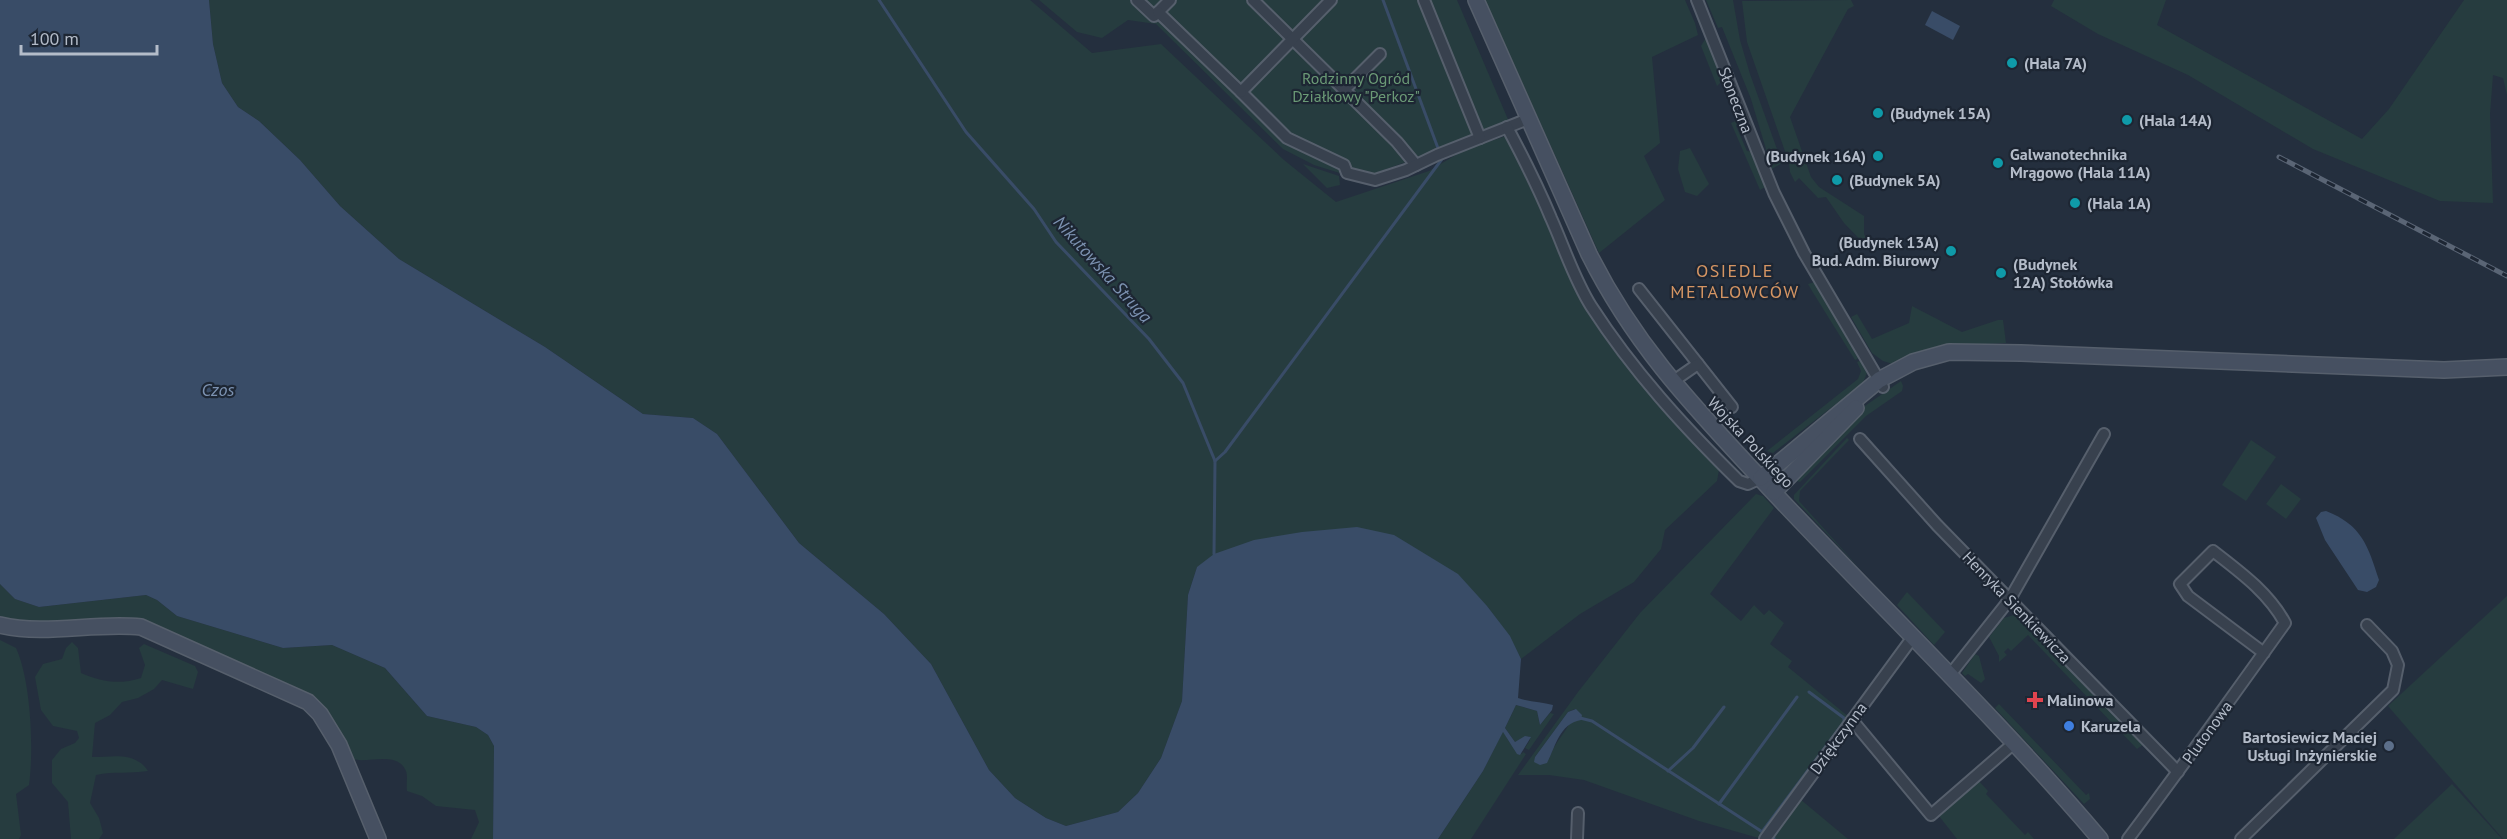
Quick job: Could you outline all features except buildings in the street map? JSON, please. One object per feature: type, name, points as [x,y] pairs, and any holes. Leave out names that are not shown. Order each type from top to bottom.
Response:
[{"type":"street","points":[[1137,0],[1154,16],[1170,0]]},
{"type":"street","points":[[1253,0],[1397,142],[1416,165]]},
{"type":"street","points":[[1241,92],[1331,0]]},
{"type":"street","points":[[1424,0],[1480,138]]},
{"type":"street","name":"Wojska Polskiego","points":[[1476,0],[1606,287],[1632,330],[1672,382],[2014,743],[2100,839]]},
{"type":"street","name":"Słoneczna","points":[[1697,0],[1774,193],[1804,253],[1881,383]]},
{"type":"street","points":[[1158,12],[1287,138],[1344,165],[1347,173],[1375,180],[1528,119]]},
{"type":"street","points":[[1344,90],[1380,54]]},
{"type":"street","points":[[1507,127],[1550,214],[1575,276],[1597,314],[1657,394],[1701,444],[1739,481],[1748,484],[1761,478],[1899,369],[1932,355],[1977,352],[2420,370],[2507,367]]},
{"type":"street","points":[[1639,289],[1732,406]]},
{"type":"street","points":[[1672,382],[1698,364]]},
{"type":"street","points":[[1774,492],[1881,383]]},
{"type":"street","points":[[1949,676],[2010,599],[2104,434]]},
{"type":"street","name":"Henryka Sienkiewicza","points":[[1860,439],[1900,486],[2178,772]]},
{"type":"street","name":"Plutonowa","points":[[2128,839],[2178,772],[2264,653],[2285,623],[2250,579],[2213,550],[2180,584],[2188,596],[2264,653]]},
{"type":"street","points":[[0,625],[30,629],[115,625],[141,627],[308,702],[329,727],[378,839]]},
{"type":"street","points":[[2241,839],[2393,690],[2398,665],[2392,651],[2367,625]]},
{"type":"street","name":"Dziękczynna","points":[[1765,839],[1913,637]]},
{"type":"street","points":[[1852,720],[1930,815],[2014,743]]},
{"type":"street","points":[[1577,839],[1578,813]]},
{"type":"green space","points":[[209,0],[1030,0],[1092,53],[1161,44],[1284,160],[1336,202],[1429,171],[1464,150],[1506,136],[1589,309],[1665,411],[1719,470],[1717,481],[1665,530],[1661,549],[1634,582],[1580,614],[1521,659],[1509,636],[1487,606],[1197,567],[1188,595],[1182,701],[1161,758],[1138,793],[1118,812],[1066,826],[1046,818],[1015,798],[989,770],[931,664],[884,614],[799,543],[717,434],[693,418],[643,414],[545,347],[399,259],[340,206],[300,160],[259,121],[238,107],[222,83],[213,44]]},
{"type":"green space","name":"Rodzinny Ogród Działkowy \"Perkoz\"","points":[[1039,0],[1457,0],[1510,124],[1359,179],[1314,165],[1283,149],[1156,24],[1128,20],[1102,38],[1077,32]]},
{"type":"green space","points":[[1485,0],[1685,0],[1698,35],[1652,57],[1660,143],[1644,156],[1665,200],[1599,253]]},
{"type":"green space","points":[[1706,0],[1733,0],[1740,40],[1750,74],[1782,163],[1772,169],[1751,99],[1722,27],[1718,28]]},
{"type":"green space","points":[[1851,0],[1854,6],[1848,9],[1790,117],[1811,177],[1819,187],[1864,216],[1864,234],[1874,254],[1844,223],[1826,197],[1818,198],[1799,178],[1795,182],[1747,42],[1742,1]]},
{"type":"green space","points":[[2054,0],[2166,0],[2157,25],[2362,139],[2389,109],[2464,0],[2507,0],[2507,95],[2503,78],[2493,75],[2490,114],[2493,203],[2440,201],[2313,149],[2188,75],[2098,34],[2051,6]]},
{"type":"green space","points":[[1707,36],[1724,79],[1717,86],[1701,46]]},
{"type":"green space","points":[[1740,119],[1736,126],[1747,151],[1753,152],[1765,182],[1765,187],[1760,190],[1731,123]]},
{"type":"green space","points":[[1690,148],[1709,184],[1697,196],[1685,192],[1678,169],[1680,151]]},
{"type":"green space","points":[[1303,164],[1339,176],[1340,185],[1327,188]]},
{"type":"green space","points":[[1818,281],[1861,357],[1855,360],[1808,284]]},
{"type":"green space","points":[[1912,306],[1962,332],[2003,320],[2006,343],[1949,346],[1893,364],[1883,361],[1872,353],[1851,317],[1857,314],[1872,339],[1909,323]]},
{"type":"green space","points":[[1862,360],[1868,370],[1863,383],[1773,453],[1767,451],[1858,379],[1861,371],[1857,362]]},
{"type":"green space","points":[[1901,381],[1902,391],[1866,416],[1800,482],[1793,480],[1862,408]]},
{"type":"green space","points":[[1847,438],[1849,440],[1800,491],[1799,501],[1863,572],[1794,499],[1794,495]]},
{"type":"green space","points":[[2251,440],[2276,457],[2246,501],[2222,485]]},
{"type":"green space","points":[[2281,484],[2301,499],[2286,519],[2266,504]]},
{"type":"green space","points":[[1756,494],[1763,496],[1774,508],[1710,594],[1741,621],[1754,605],[1764,615],[1769,610],[1784,623],[1770,644],[1792,661],[1788,667],[1849,717],[1762,839],[1699,821],[1584,780],[1549,775],[1518,775],[1578,692],[1640,613]],"holes":[[[1575,709],[1549,759],[1535,757],[1568,712]]]},
{"type":"green space","points":[[0,584],[15,599],[39,607],[146,595],[157,600],[177,616],[283,648],[332,645],[385,668],[427,716],[476,727],[488,735],[494,746],[493,839],[471,839],[479,822],[475,810],[436,806],[422,796],[407,791],[406,771],[396,761],[352,759],[335,724],[325,710],[158,627],[20,624],[0,616]]},
{"type":"green space","points":[[1907,592],[1945,632],[1934,645],[1897,605]]},
{"type":"green space","points":[[2507,596],[2507,839],[2503,839],[2388,706]]},
{"type":"green space","points":[[2020,616],[2144,744],[2137,749],[2028,635],[2011,651],[2008,648],[2004,652],[2007,655],[1999,662],[1999,656],[1989,637],[2004,618]]},
{"type":"green space","points":[[0,640],[16,648],[25,678],[30,715],[29,785],[16,794],[21,835],[19,839],[0,839]]},
{"type":"green space","points":[[72,642],[78,648],[81,673],[96,679],[118,682],[141,678],[145,665],[139,648],[144,644],[195,666],[198,672],[193,689],[162,680],[154,689],[138,698],[122,702],[110,715],[95,723],[92,757],[123,756],[137,760],[148,771],[96,775],[90,803],[99,818],[103,833],[99,839],[71,839],[68,802],[52,783],[52,760],[61,749],[75,743],[79,738],[77,731],[53,726],[41,710],[35,677],[43,664],[62,659],[66,648]]},
{"type":"green space","points":[[1975,654],[1979,656],[1985,679],[1981,683],[1968,674],[1965,676],[1962,673]]},
{"type":"green space","points":[[1999,704],[2086,795],[2089,793],[2090,799],[2084,804],[1995,708]]},
{"type":"green space","points":[[1516,705],[1537,711],[1540,725],[1550,713],[1554,714],[1529,750],[1525,748],[1530,740],[1529,736],[1515,742],[1505,728]]},
{"type":"green space","points":[[1503,731],[1510,743],[1522,754],[1523,752],[1526,754],[1471,839],[1438,839],[1483,771]]},
{"type":"green space","points":[[1977,779],[1988,791],[1986,794],[2025,835],[2028,832],[2034,839],[1957,839],[1939,816],[1940,811]]},
{"type":"green space","points":[[2452,784],[2502,839],[2394,839]]},
{"type":"green space","points":[[1800,799],[1848,839],[1772,839]]},
{"type":"water","name":"Czos","points":[[0,0],[209,0],[213,44],[222,83],[238,107],[259,121],[300,160],[340,206],[399,259],[545,347],[643,414],[693,418],[717,434],[799,543],[884,614],[931,664],[989,770],[1015,798],[1046,818],[1066,826],[1118,812],[1138,793],[1161,758],[1182,701],[1188,595],[1197,567],[1214,554],[1254,540],[1302,532],[1357,527],[1394,535],[1458,574],[1487,606],[1510,636],[1521,659],[1518,698],[1553,705],[1552,710],[1540,725],[1537,711],[1516,705],[1505,728],[1515,742],[1525,736],[1531,737],[1520,755],[1517,754],[1503,732],[1483,771],[1438,839],[493,839],[494,746],[488,735],[476,727],[427,716],[385,668],[332,645],[283,648],[177,616],[157,600],[146,595],[39,607],[15,599],[0,584]]},
{"type":"water","points":[[1932,11],[1960,26],[1953,40],[1925,25]]},
{"type":"water","points":[[2326,511],[2348,523],[2362,538],[2379,580],[2376,587],[2367,592],[2358,590],[2325,540],[2316,518],[2321,512]]},
{"type":"water","points":[[1576,709],[1582,715],[1581,720],[1574,722],[1563,731],[1547,763],[1540,765],[1534,762],[1535,757],[1568,712]]},
{"type":"waterway","name":"Nikutowska Struga","points":[[879,0],[966,132],[1034,209],[1056,242],[1149,339],[1183,383],[1215,461],[1214,554]]},
{"type":"waterway","points":[[1215,461],[1225,452],[1442,159],[1383,0]]},
{"type":"waterway","points":[[1762,832],[1844,722],[1844,718],[1809,692]]},
{"type":"waterway","points":[[1719,804],[1797,697]]},
{"type":"waterway","points":[[1668,771],[1693,748],[1724,707]]},
{"type":"waterway","points":[[1580,718],[1592,721],[1764,833]]},
{"type":"railway","points":[[2279,157],[2507,276]]},
{"type":"place","name":"(Hala 7A)","points":[[2012,63]]},
{"type":"place","name":"(Budynek 15A)","points":[[1878,113]]},
{"type":"place","name":"(Hala 14A)","points":[[2127,120]]},
{"type":"place","name":"(Budynek 16A)","points":[[1878,156]]},
{"type":"place","name":"Galwanotechnika Mrągowo (Hala 11A)","points":[[1998,163]]},
{"type":"place","name":"(Budynek 5A)","points":[[1837,180]]},
{"type":"place","name":"(Hala 1A)","points":[[2075,203]]},
{"type":"place","name":"(Budynek 13A) Bud. Adm. Biurowy","points":[[1951,251]]},
{"type":"place","name":"(Budynek 12A) Stołówka","points":[[2001,273]]},
{"type":"place","name":"Malinowa","points":[[2035,700]]},
{"type":"place","name":"Karuzela","points":[[2069,726]]},
{"type":"place","name":"Bartosiewicz Maciej Usługi Inżynierskie","points":[[2389,746]]},
{"type":"district","name":"OSIEDLE METALOWCÓW","points":[[1735,280]]}]
